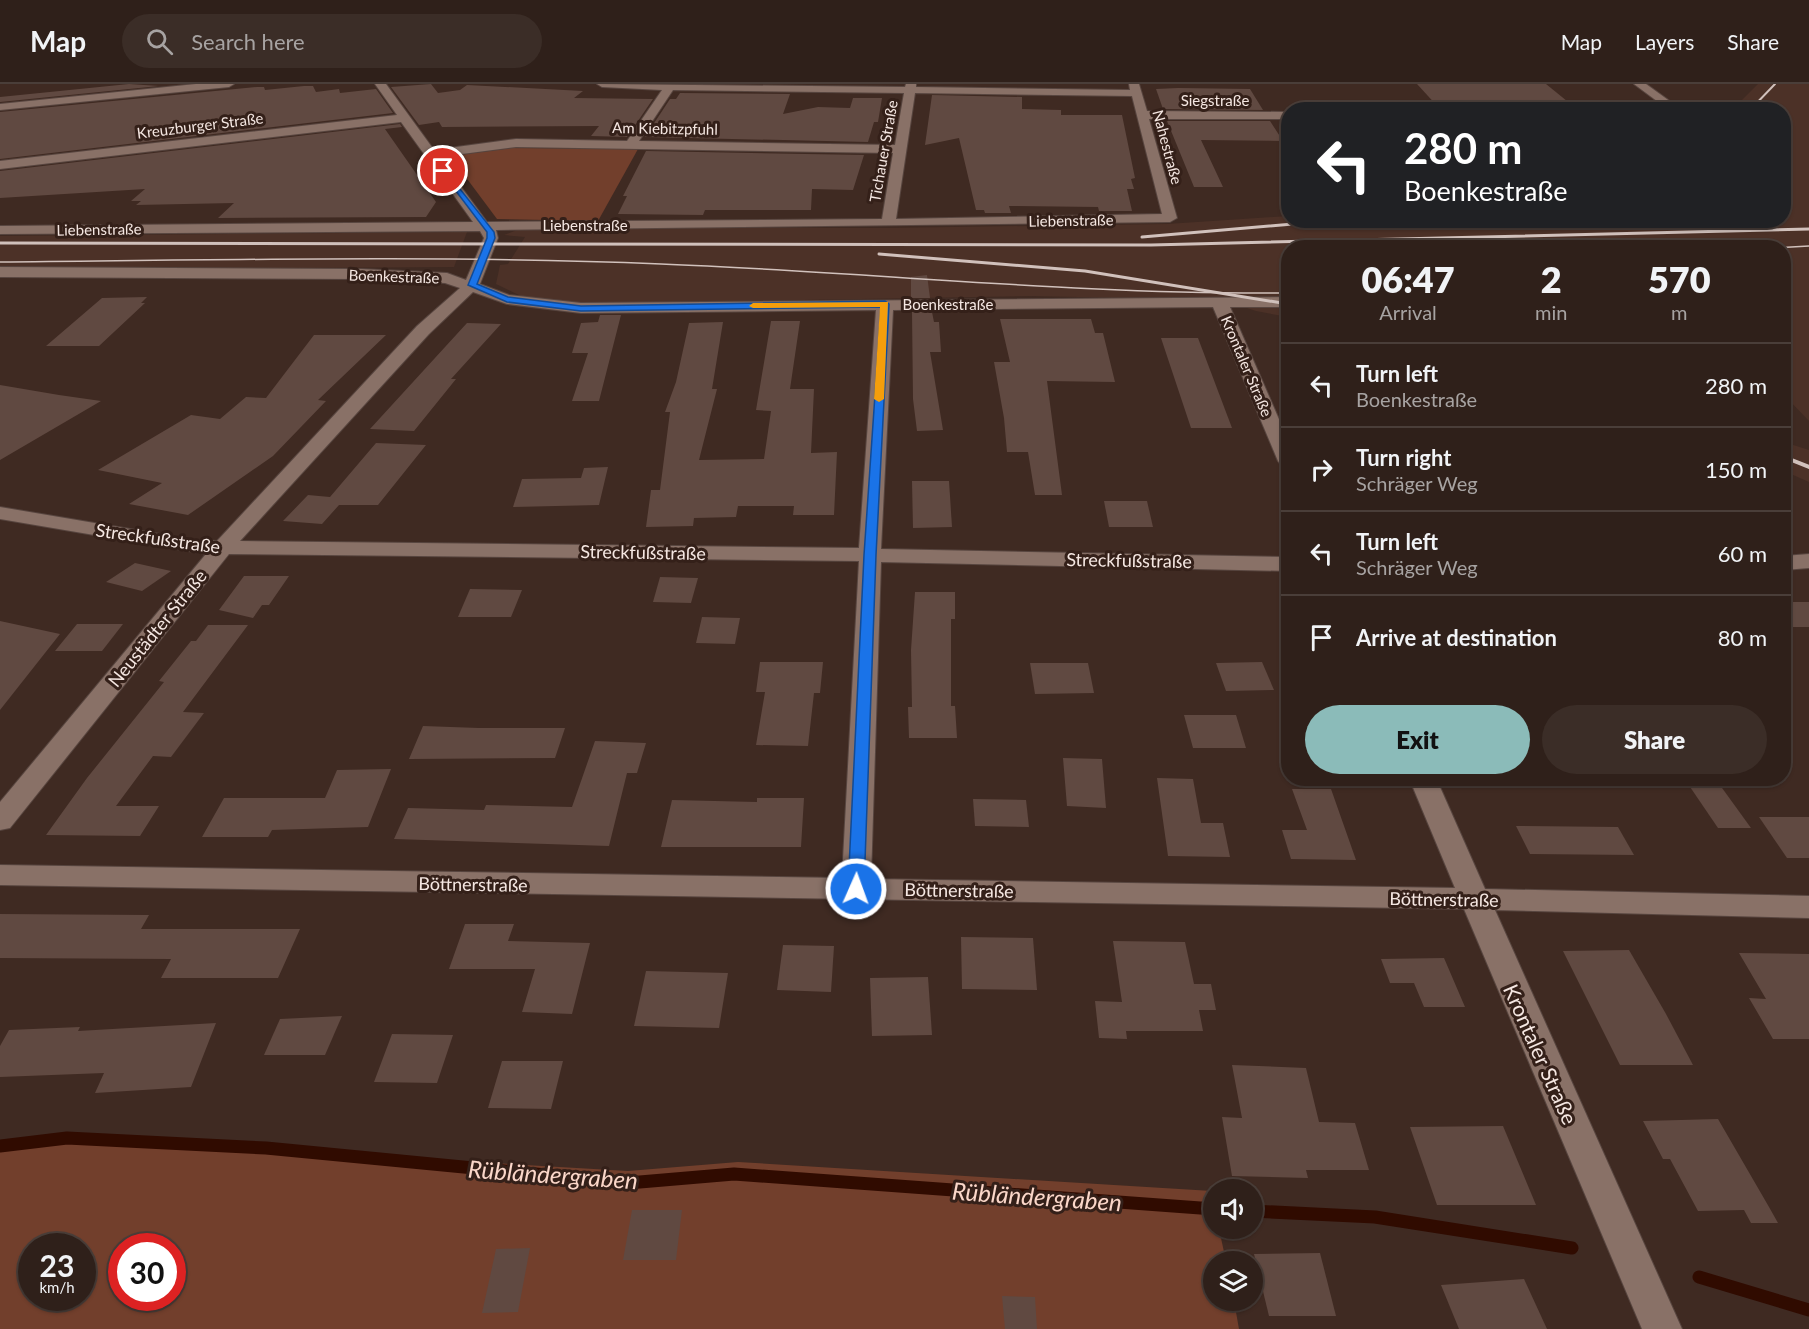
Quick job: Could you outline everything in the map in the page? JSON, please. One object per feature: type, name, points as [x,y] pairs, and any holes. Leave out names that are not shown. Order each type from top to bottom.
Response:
[{"type":"street","points":[[0,107],[229,84]]},
{"type":"street","points":[[380,84],[482,225],[490,232],[491,238],[472,285]]},
{"type":"street","points":[[602,84],[1135,89]]},
{"type":"street","points":[[1639,84],[1665,102]]},
{"type":"street","points":[[631,144],[671,86]]},
{"type":"street","name":"Tichauer Straße","points":[[888,223],[911,87]]},
{"type":"street","name":"Nahestraße","points":[[1135,89],[1170,218]]},
{"type":"street","name":"Siegstraße","points":[[1142,115],[1281,115]]},
{"type":"street","name":"Kreuzburger Straße","points":[[0,165],[403,118]]},
{"type":"street","name":"Am Kiebitzpfuhl","points":[[430,154],[516,143],[900,148]]},
{"type":"street","name":"Liebenstraße","points":[[0,230],[888,223],[1170,218]]},
{"type":"street","name":"Boenkestraße","points":[[0,272],[360,274],[447,278],[507,299],[581,308],[1281,302]]},
{"type":"street","name":"Neustädter Straße","points":[[0,821],[223,547],[423,330],[472,285]]},
{"type":"street","points":[[856,889],[870,555],[885,304]]},
{"type":"street","name":"Krontaler Straße","points":[[1220,304],[1281,445]]},
{"type":"street","name":"Streckfußstraße","points":[[0,513],[195,546],[870,555],[1281,564]]},
{"type":"street","points":[[1791,562],[1809,561]]},
{"type":"street","name":"Krontaler Straße","points":[[1425,786],[1472,899],[1662,1329]]},
{"type":"street","name":"Böttnerstraße","points":[[0,875],[1472,899],[1809,907]]},
{"type":"shaded area","points":[[1758,84],[1809,84],[1809,421],[1791,402],[1791,240],[1281,240],[1281,316],[1256,311],[1223,300],[1031,296],[585,304],[523,297],[496,284],[500,265],[508,264],[525,237],[504,235],[525,227],[886,228],[1167,224],[1281,216],[1281,228],[1791,228],[1791,102],[1740,102]]},
{"type":"shaded area","points":[[511,148],[638,149],[598,221],[497,219],[450,156]]},
{"type":"shaded area","points":[[467,232],[454,267],[0,270],[0,236]]},
{"type":"shaded area","points":[[1791,444],[1809,450],[1809,482],[1791,474]]},
{"type":"shaded area","points":[[46,1137],[628,1171],[738,1162],[1203,1190],[1203,1239],[1221,1239],[1224,1251],[1203,1251],[1203,1311],[1236,1311],[1239,1329],[0,1329],[0,1142]]},
{"type":"building","points":[[129,84],[159,86],[0,102],[0,97]]},
{"type":"building","points":[[431,84],[438,93],[460,90],[467,85],[583,91],[574,98],[653,99],[627,137],[591,136],[599,126],[442,127],[439,122],[419,125],[391,87]]},
{"type":"building","points":[[1417,84],[1546,84],[1568,102],[1434,102]]},
{"type":"building","points":[[313,86],[316,92],[339,89],[340,93],[376,89],[393,113],[0,159],[0,112],[257,87],[264,87],[265,90]]},
{"type":"building","points":[[1156,89],[1250,89],[1263,110],[1163,109]]},
{"type":"building","points":[[680,93],[790,94],[783,114],[818,107],[850,108],[853,98],[882,98],[878,122],[874,122],[868,142],[645,137],[670,99],[676,99]]},
{"type":"building","points":[[932,95],[1022,97],[1022,109],[1061,110],[1061,115],[1122,115],[1135,178],[1131,179],[1134,189],[1127,189],[1132,211],[1099,211],[1098,207],[1009,206],[1011,213],[985,213],[984,210],[976,210],[959,138],[925,145]]},
{"type":"building","points":[[1167,121],[1270,121],[1281,141],[1201,140],[1223,187],[1194,187]]},
{"type":"building","points":[[400,124],[402,127],[385,129],[436,202],[426,217],[218,218],[234,203],[136,205],[141,201],[131,201],[145,189],[0,198],[0,171]]},
{"type":"building","points":[[646,151],[864,155],[853,190],[812,189],[811,210],[705,210],[703,215],[618,214],[627,196],[623,196]]},
{"type":"building","points":[[927,275],[930,298],[911,298],[911,277]]},
{"type":"building","points":[[147,297],[141,303],[145,303],[99,346],[46,346],[102,298]]},
{"type":"building","points":[[912,312],[932,312],[934,322],[939,322],[941,352],[930,352],[943,430],[917,431],[913,399]]},
{"type":"building","points":[[600,315],[621,315],[599,401],[572,401],[588,353],[572,353],[581,323],[598,322]]},
{"type":"building","points":[[1000,319],[1091,319],[1095,333],[1103,333],[1115,382],[1047,381],[1062,495],[1035,495],[1028,452],[1007,452],[1004,418],[994,362],[1010,362]]},
{"type":"building","points":[[771,321],[800,321],[790,389],[814,389],[811,453],[837,452],[834,515],[793,515],[794,506],[738,506],[736,517],[694,518],[693,526],[646,527],[651,490],[660,490],[670,412],[665,412],[676,382],[689,323],[723,322],[712,389],[717,389],[699,460],[764,459],[771,411],[756,410]]},
{"type":"building","points":[[467,323],[501,324],[451,379],[456,379],[414,431],[370,429]]},
{"type":"building","points":[[314,335],[386,335],[318,400],[326,401],[273,456],[188,515],[129,504],[162,483],[98,470],[191,415],[220,419],[246,397],[266,398]]},
{"type":"building","points":[[1161,338],[1198,338],[1232,428],[1191,428]]},
{"type":"building","points":[[0,385],[59,395],[101,401],[0,460]]},
{"type":"building","points":[[376,443],[426,445],[378,505],[339,505],[322,524],[283,521],[308,495],[330,497]]},
{"type":"building","points":[[608,467],[599,505],[513,507],[522,479],[581,478],[584,468]]},
{"type":"building","points":[[912,481],[949,481],[952,527],[913,528]]},
{"type":"building","points":[[1104,501],[1147,501],[1153,527],[1109,527]]},
{"type":"building","points":[[135,563],[171,571],[142,591],[106,582]]},
{"type":"building","points":[[244,576],[289,576],[269,605],[262,605],[253,618],[219,610]]},
{"type":"building","points":[[660,577],[698,578],[691,603],[653,602]]},
{"type":"building","points":[[470,589],[522,590],[511,617],[458,617]]},
{"type":"building","points":[[915,592],[955,592],[955,619],[951,619],[951,706],[955,706],[957,738],[909,738],[908,707],[912,707],[911,650]]},
{"type":"building","points":[[1791,602],[1809,602],[1809,627],[1791,627]]},
{"type":"building","points":[[702,617],[740,618],[735,644],[696,643]]},
{"type":"building","points":[[0,621],[60,634],[0,710]]},
{"type":"building","points":[[77,624],[123,624],[102,651],[55,651]]},
{"type":"building","points":[[208,625],[248,625],[183,712],[204,713],[171,757],[153,756],[116,806],[159,806],[140,836],[46,835],[87,778],[164,682],[159,681],[191,641],[196,641]]},
{"type":"building","points":[[760,662],[823,662],[820,693],[814,693],[808,746],[756,745],[765,692],[756,692]]},
{"type":"building","points":[[1262,662],[1274,690],[1226,691],[1216,663]]},
{"type":"building","points":[[1030,663],[1088,663],[1094,693],[1035,694]]},
{"type":"building","points":[[1184,715],[1236,715],[1246,748],[1193,748]]},
{"type":"building","points":[[423,726],[565,728],[555,758],[409,759]]},
{"type":"building","points":[[595,741],[646,743],[637,773],[627,773],[609,846],[394,839],[408,808],[484,810],[486,805],[572,807]]},
{"type":"building","points":[[1063,758],[1102,759],[1106,808],[1067,806]]},
{"type":"building","points":[[391,769],[368,827],[272,830],[268,837],[202,837],[224,798],[325,798],[337,770]]},
{"type":"building","points":[[1157,778],[1193,779],[1201,823],[1223,823],[1230,857],[1168,856]]},
{"type":"building","points":[[1689,786],[1721,786],[1751,828],[1718,828]]},
{"type":"building","points":[[1292,789],[1331,789],[1356,860],[1291,859],[1282,830],[1307,830]]},
{"type":"building","points":[[757,798],[804,798],[801,847],[661,847],[672,800],[757,802]]},
{"type":"building","points":[[973,799],[1026,800],[1029,827],[975,826]]},
{"type":"building","points":[[1759,817],[1809,817],[1809,858],[1787,858]]},
{"type":"building","points":[[1516,826],[1618,827],[1634,855],[1530,854]]},
{"type":"building","points":[[0,914],[149,915],[141,929],[300,929],[278,978],[161,978],[171,959],[0,958]]},
{"type":"building","points":[[465,924],[514,924],[508,941],[590,943],[572,1014],[522,1012],[535,969],[449,969]]},
{"type":"building","points":[[961,937],[1033,938],[1037,990],[962,989]]},
{"type":"building","points":[[1113,941],[1185,942],[1194,984],[1211,984],[1216,1010],[1199,1010],[1203,1031],[1126,1031],[1127,1039],[1099,1038],[1095,1001],[1122,1002]]},
{"type":"building","points":[[783,945],[834,946],[831,992],[777,990]]},
{"type":"building","points":[[1629,950],[1693,1065],[1620,1065],[1563,951]]},
{"type":"building","points":[[1739,953],[1809,954],[1809,1039],[1773,1039],[1749,998],[1766,999]]},
{"type":"building","points":[[1444,958],[1465,1007],[1424,1007],[1414,983],[1390,983],[1381,959]]},
{"type":"building","points":[[646,971],[728,973],[719,1028],[634,1026]]},
{"type":"building","points":[[928,977],[932,1035],[872,1036],[870,978]]},
{"type":"building","points":[[342,1016],[325,1055],[264,1055],[280,1019]]},
{"type":"building","points":[[216,1023],[191,1087],[95,1093],[104,1073],[0,1077],[0,1046],[9,1030],[80,1027],[78,1031]]},
{"type":"building","points":[[392,1034],[453,1035],[437,1083],[374,1082]]},
{"type":"building","points":[[502,1061],[563,1061],[551,1109],[488,1108]]},
{"type":"building","points":[[1232,1065],[1306,1068],[1319,1122],[1355,1123],[1369,1170],[1306,1170],[1308,1178],[1232,1176],[1222,1117],[1242,1118]]},
{"type":"building","points":[[1718,1119],[1778,1223],[1751,1223],[1744,1210],[1698,1211],[1670,1159],[1663,1159],[1643,1121]]},
{"type":"building","points":[[1503,1126],[1536,1205],[1437,1205],[1410,1127]]},
{"type":"building","points":[[632,1210],[682,1210],[676,1260],[623,1260]]},
{"type":"building","points":[[530,1248],[518,1312],[482,1313],[496,1249]]},
{"type":"building","points":[[1320,1253],[1336,1316],[1269,1316],[1263,1291],[1263,1254]]},
{"type":"building","points":[[1524,1279],[1547,1329],[1459,1329],[1441,1285]]},
{"type":"building","points":[[1002,1296],[1035,1297],[1037,1329],[1005,1329]]},
{"type":"waterway","name":"Rübländergraben","points":[[0,1146],[67,1138],[266,1148],[628,1183],[734,1174],[1203,1208]]},
{"type":"waterway","name":"Rübländergraben","points":[[1263,1212],[1375,1217],[1572,1248]]},
{"type":"waterway","name":"Rübländergraben","points":[[1699,1277],[1809,1310]]},
{"type":"tram line","points":[[1791,247],[1809,246]]},
{"type":"tram line","points":[[0,262],[330,259],[578,261],[739,268],[1052,287],[1209,293],[1281,293]]},
{"type":"railway","points":[[1758,102],[1775,84]]},
{"type":"railway","points":[[1142,237],[1281,225]]},
{"type":"railway","points":[[1357,240],[1809,229]]},
{"type":"railway","points":[[0,243],[1151,245],[1281,242]]},
{"type":"railway","points":[[879,254],[1085,271],[1281,303]]},
{"type":"railway","points":[[1791,460],[1809,467]]},
{"type":"slow traffic","points":[[753,306],[885,304],[879,399]]},
{"type":"route","points":[[443,171],[482,225],[490,232],[491,238],[472,285],[507,299],[554,307],[581,308],[885,304],[870,555],[856,889]]}]
